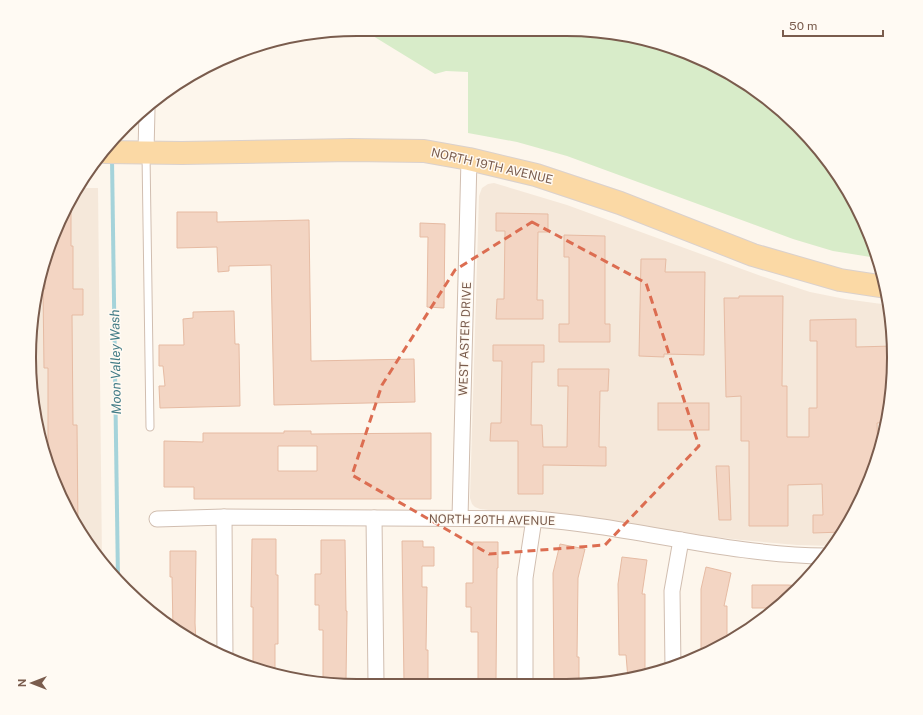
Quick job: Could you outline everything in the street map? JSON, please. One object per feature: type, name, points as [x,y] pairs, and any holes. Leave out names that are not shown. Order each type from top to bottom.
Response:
[{"type":"main road","name":"NORTH 19TH AVENUE","points":[[125,152],[182,153],[351,150],[424,151],[469,159],[550,179],[620,203],[753,255],[840,280],[879,286]]},
{"type":"street","points":[[125,152],[141,120]]},
{"type":"street","points":[[125,152],[138,123]]},
{"type":"street","name":"WEST ASTER DRIVE","points":[[460,518],[469,159]]},
{"type":"street","points":[[224,517],[225,651]]},
{"type":"street","name":"NORTH 20TH AVENUE","points":[[157,519],[224,517],[534,519],[562,521],[746,550],[788,555],[819,556]]},
{"type":"street","points":[[374,518],[376,679]]},
{"type":"street","points":[[525,679],[525,578],[534,519]]},
{"type":"street","points":[[673,661],[672,591],[681,540]]},
{"type":"lane","points":[[125,152],[150,427]]},
{"type":"highlighted area","points":[[532,222],[646,283],[699,446],[605,545],[489,554],[352,475],[382,385],[455,270]]},
{"type":"shaded area","points":[[494,183],[567,205],[761,276],[810,292],[882,304],[887,358],[881,420],[863,481],[844,518],[826,546],[741,540],[480,509],[472,504],[470,498],[479,196],[482,188],[488,184]]},
{"type":"shaded area","points":[[84,188],[98,188],[102,553],[69,500],[53,461],[42,420],[36,358],[42,295],[60,234]]},
{"type":"green space","points":[[373,36],[587,37],[628,42],[689,60],[744,90],[761,102],[793,130],[821,162],[833,179],[854,215],[863,234],[871,257],[833,251],[793,239],[567,156],[517,142],[468,133],[468,72],[446,71],[435,74]]},
{"type":"building","points":[[71,211],[73,289],[83,289],[83,315],[72,315],[73,425],[77,425],[78,516],[60,481],[48,444],[48,368],[44,368],[43,291],[45,289],[45,282],[53,254],[60,234]]},
{"type":"building","points":[[177,212],[217,212],[217,222],[309,220],[311,361],[414,359],[415,402],[274,405],[271,265],[229,266],[229,271],[218,272],[217,247],[177,248]]},
{"type":"building","points":[[496,213],[548,214],[548,232],[538,232],[537,300],[543,300],[543,319],[496,319],[497,299],[504,299],[505,231],[496,231]]},
{"type":"building","points":[[420,223],[445,224],[444,308],[427,307],[428,237],[420,237]]},
{"type":"building","points":[[564,235],[605,236],[605,324],[610,324],[610,342],[559,342],[559,324],[569,324],[569,257],[564,257]]},
{"type":"building","points":[[641,259],[666,259],[665,272],[705,272],[704,355],[664,354],[664,357],[639,356]]},
{"type":"building","points":[[739,296],[783,296],[782,386],[787,386],[787,437],[809,437],[809,408],[817,408],[817,341],[810,341],[810,320],[856,319],[856,347],[886,346],[884,399],[880,423],[877,423],[876,441],[863,481],[835,532],[813,533],[813,515],[823,515],[822,484],[788,485],[788,526],[749,526],[749,441],[741,441],[741,396],[726,397],[724,298],[739,298]]},
{"type":"building","points":[[234,311],[235,344],[239,344],[240,406],[160,408],[159,386],[165,386],[163,366],[159,366],[159,345],[184,345],[183,319],[193,318],[193,312]]},
{"type":"building","points":[[493,345],[544,345],[544,362],[532,362],[531,425],[542,425],[543,447],[567,447],[568,386],[558,386],[558,369],[609,369],[608,391],[600,391],[599,447],[606,447],[606,466],[543,465],[543,494],[518,494],[518,441],[490,441],[491,423],[501,423],[502,361],[493,361]]},
{"type":"building","points":[[658,403],[709,403],[709,430],[658,430]]},
{"type":"building","points":[[284,431],[311,431],[311,434],[431,433],[431,499],[194,499],[194,487],[164,487],[164,441],[203,442],[203,433],[284,433]],"holes":[[[278,446],[317,446],[317,471],[278,471]]]},
{"type":"building","points":[[716,466],[729,466],[731,520],[719,520]]},
{"type":"building","points":[[252,539],[276,539],[276,575],[278,575],[278,644],[275,644],[275,668],[253,662],[253,607],[251,607]]},
{"type":"building","points":[[321,540],[345,540],[347,611],[346,678],[323,677],[323,630],[319,630],[319,605],[315,605],[315,574],[321,574]]},
{"type":"building","points":[[402,541],[423,541],[423,547],[434,547],[434,566],[422,566],[422,587],[427,587],[426,650],[428,650],[428,679],[404,679]]},
{"type":"building","points":[[473,542],[498,542],[496,679],[478,679],[478,632],[471,632],[471,607],[466,607],[466,583],[473,583]]},
{"type":"building","points":[[560,544],[585,549],[578,578],[577,657],[579,657],[579,678],[554,679],[553,573]]},
{"type":"building","points":[[170,551],[196,551],[196,635],[173,621],[172,577],[170,577]]},
{"type":"building","points":[[622,557],[647,560],[642,594],[645,594],[645,669],[628,673],[626,655],[619,655],[618,584]]},
{"type":"building","points":[[706,567],[731,573],[724,606],[727,606],[727,635],[701,649],[701,589]]},
{"type":"building","points":[[752,585],[793,585],[767,608],[752,608]]},
{"type":"waterway","name":"Moon Valley Wash","points":[[112,159],[118,571]]}]
